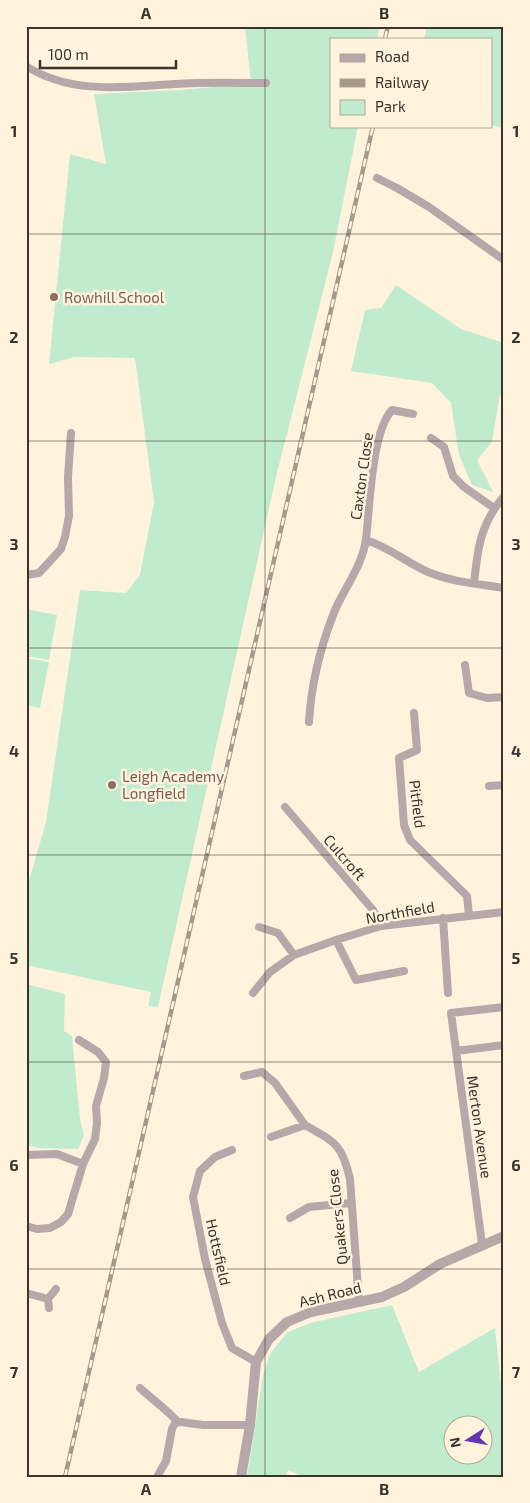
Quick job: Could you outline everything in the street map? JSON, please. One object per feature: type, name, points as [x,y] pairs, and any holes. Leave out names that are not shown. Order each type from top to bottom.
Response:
[{"type":"street","points":[[26,66],[42,76],[58,82],[94,86],[266,83]]},
{"type":"street","points":[[377,178],[429,207],[504,260]]},
{"type":"street","name":"Caxton Close","points":[[309,722],[314,677],[333,614],[359,565],[366,540],[372,480],[385,417],[392,410],[414,414]]},
{"type":"street","points":[[26,575],[39,573],[60,550],[65,537],[69,516],[68,477],[71,433]]},
{"type":"street","points":[[431,438],[444,447],[452,476],[494,508]]},
{"type":"street","points":[[474,584],[482,530],[494,508],[504,496]]},
{"type":"street","name":"Caxton Close","points":[[366,540],[378,544],[427,571],[459,582],[504,588]]},
{"type":"street","points":[[465,664],[469,692],[486,698],[504,697]]},
{"type":"street","name":"Pitfield","points":[[414,713],[417,750],[399,758],[404,825],[410,840],[466,896],[469,916]]},
{"type":"street","points":[[490,786],[504,785]]},
{"type":"street","name":"Culcroft","points":[[285,807],[373,910],[381,926]]},
{"type":"street","name":"Northfield","points":[[253,993],[270,972],[294,955],[336,940],[381,926],[504,912]]},
{"type":"street","points":[[443,918],[448,993]]},
{"type":"street","points":[[259,927],[278,933],[294,955]]},
{"type":"street","points":[[336,940],[356,980],[404,971]]},
{"type":"street","name":"Merton Avenue","points":[[482,1244],[451,1013],[504,1007]]},
{"type":"street","points":[[26,1226],[37,1229],[50,1228],[68,1214],[83,1164],[95,1138],[97,1123],[96,1106],[104,1078],[106,1062],[98,1052],[79,1040]]},
{"type":"street","points":[[456,1051],[504,1045]]},
{"type":"street","points":[[244,1076],[262,1072],[276,1083],[305,1126],[271,1137]]},
{"type":"street","name":"Quakers Close","points":[[305,1126],[335,1142],[346,1160],[350,1179],[359,1302]]},
{"type":"street","name":"Hottsfield","points":[[232,1150],[215,1157],[200,1171],[193,1197],[205,1259],[222,1323],[232,1348],[256,1362]]},
{"type":"street","points":[[26,1156],[57,1154],[83,1164]]},
{"type":"street","points":[[290,1218],[309,1207],[351,1202]]},
{"type":"street","name":"Ash Road","points":[[241,1477],[250,1425],[256,1362],[269,1339],[287,1322],[311,1312],[382,1297],[404,1287],[440,1264],[504,1236]]},
{"type":"street","points":[[49,1308],[48,1299],[56,1289]]},
{"type":"street","points":[[26,1293],[48,1299]]},
{"type":"street","points":[[140,1388],[167,1410],[178,1422],[203,1425],[250,1425]]},
{"type":"street","points":[[157,1477],[166,1461],[172,1429],[178,1422]]},
{"type":"green space","name":"Leigh Academy Longfield","points":[[245,26],[380,26],[377,38],[330,38],[330,128],[358,128],[333,252],[276,477],[158,1007],[148,1006],[151,992],[26,965],[26,891],[46,822],[80,590],[126,593],[140,575],[154,502],[135,358],[74,357],[49,364],[70,154],[106,164],[94,94],[251,84]]},
{"type":"green space","points":[[427,26],[504,26],[504,128],[492,125],[492,38],[424,38]]},
{"type":"green space","points":[[396,285],[461,329],[504,343],[504,395],[500,394],[492,442],[477,460],[493,492],[472,485],[459,455],[451,403],[432,383],[351,371],[365,310],[381,308]]},
{"type":"green space","points":[[26,609],[57,615],[49,660],[26,656]]},
{"type":"green space","points":[[26,658],[49,662],[40,708],[26,705]]},
{"type":"green space","points":[[26,984],[65,994],[64,1031],[72,1036],[80,1119],[84,1135],[78,1149],[37,1148],[26,1145]]},
{"type":"green space","points":[[392,1305],[419,1372],[495,1328],[504,1413],[504,1477],[299,1477],[299,1475],[288,1470],[287,1477],[247,1477],[263,1375],[271,1352],[288,1332],[310,1323]]},
{"type":"railway","points":[[385,38],[388,26]]},
{"type":"railway","points":[[65,1477],[373,128]]},
{"type":"place","name":"Rowhill School","points":[[54,297]]},
{"type":"place","name":"Leigh Academy Longfield","points":[[112,785]]}]
